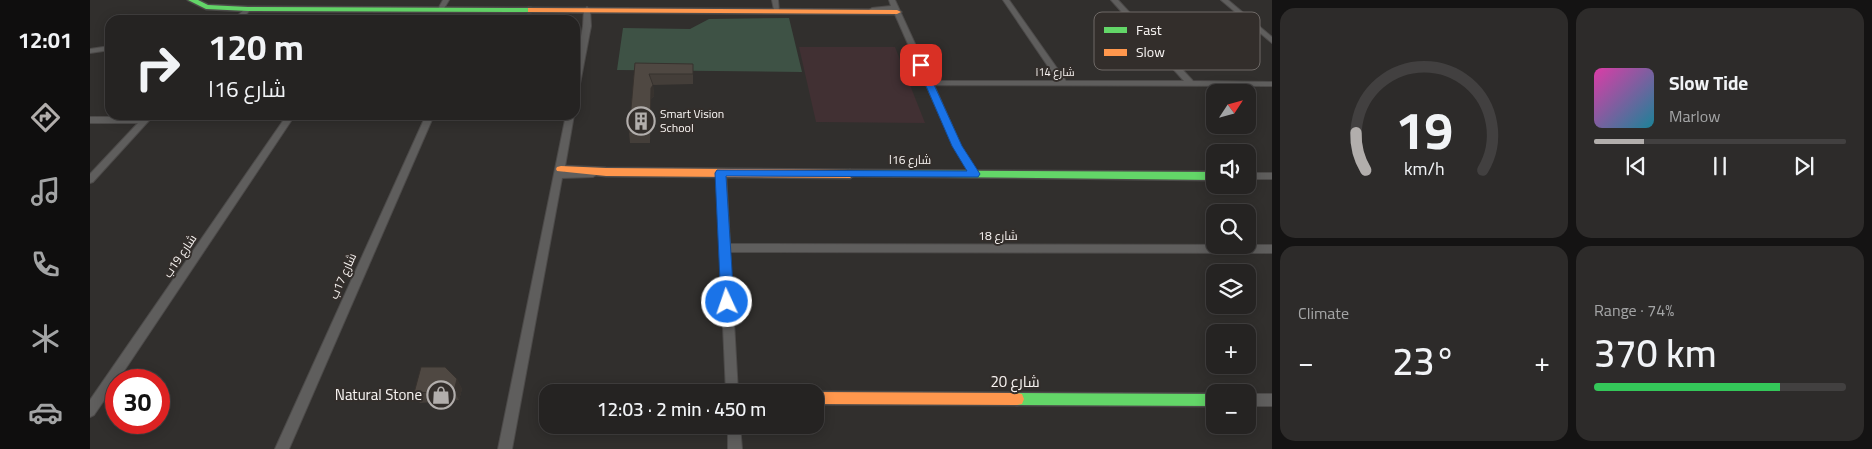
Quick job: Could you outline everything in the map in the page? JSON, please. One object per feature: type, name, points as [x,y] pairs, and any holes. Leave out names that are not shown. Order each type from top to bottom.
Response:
[{"type":"street","points":[[192,0],[206,7],[248,9],[444,5],[590,10],[776,5],[872,10],[895,6],[969,174]]},
{"type":"street","points":[[1006,0],[1063,83]]},
{"type":"street","points":[[1114,0],[1125,12]]},
{"type":"street","points":[[1224,0],[1238,12]]},
{"type":"street","points":[[243,15],[248,9]]},
{"type":"street","points":[[580,59],[590,10]]},
{"type":"street","points":[[1260,31],[1272,41]]},
{"type":"street","points":[[90,51],[105,49]]},
{"type":"street","points":[[1178,70],[1191,84]]},
{"type":"street","name":"شارع 14ا","points":[[929,83],[1272,84]]},
{"type":"street","points":[[90,120],[105,119]]},
{"type":"street","points":[[90,180],[145,120]]},
{"type":"street","name":"شارع 19ب","points":[[90,411],[288,120]]},
{"type":"street","name":"شارع 17ب","points":[[282,449],[428,120]]},
{"type":"street","points":[[505,449],[569,120]]},
{"type":"street","name":"شارع 16ا","points":[[560,172],[1206,176]]},
{"type":"street","points":[[721,173],[732,384]]},
{"type":"street","points":[[1256,176],[1272,176]]},
{"type":"street","name":"شارع 18","points":[[724,248],[1272,249]]},
{"type":"street","name":"شارع 20","points":[[824,398],[1206,400]]},
{"type":"street","points":[[1256,400],[1272,400]]},
{"type":"street","points":[[734,434],[735,449]]},
{"type":"shaded area","points":[[799,47],[895,47],[925,123],[816,122]]},
{"type":"green space","points":[[789,18],[802,72],[617,70],[623,28],[690,29],[709,19]]},
{"type":"building","points":[[635,63],[693,64],[693,74],[649,74],[653,85],[651,88],[650,132],[629,132]]},
{"type":"building","points":[[421,367],[445,367],[457,379],[454,391],[414,393]]},
{"type":"traffic: fast","points":[[192,0],[206,7],[248,9],[531,10]]},
{"type":"traffic: fast","points":[[850,174],[1206,176]]},
{"type":"traffic: fast","points":[[1017,399],[1206,400]]},
{"type":"traffic: slow","points":[[531,10],[897,12]]},
{"type":"traffic: slow","points":[[561,169],[606,172],[850,174]]},
{"type":"traffic: slow","points":[[824,398],[1017,399]]},
{"type":"place","name":"Smart Vision School","points":[[641,121]]},
{"type":"place","name":"Natural Stone","points":[[441,395]]},
{"type":"route","points":[[727,302],[721,173],[974,174],[957,146],[921,65]]}]
